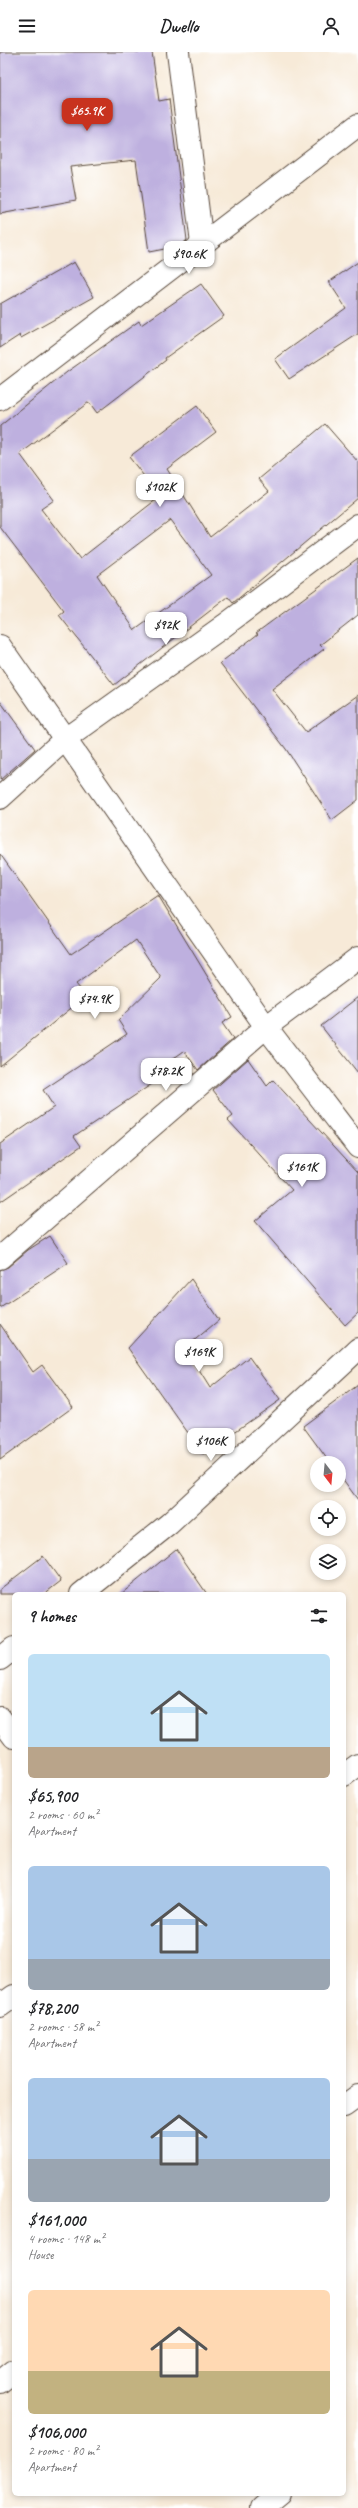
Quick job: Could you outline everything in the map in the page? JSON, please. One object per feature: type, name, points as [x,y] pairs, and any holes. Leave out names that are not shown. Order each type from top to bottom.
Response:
[{"type":"street","points":[[178,52],[202,244]]},
{"type":"street","points":[[0,399],[358,125]]},
{"type":"street","points":[[0,798],[64,740],[226,625],[358,525]]},
{"type":"street","points":[[0,646],[64,740],[266,1027],[358,1147]]},
{"type":"street","points":[[0,1258],[266,1027],[358,958]]},
{"type":"street","points":[[84,1592],[169,1524],[358,1349]]},
{"type":"street","points":[[0,1659],[12,1650]]},
{"type":"street","points":[[0,1718],[12,1734]]},
{"type":"street","points":[[346,1773],[358,1764]]},
{"type":"street","points":[[0,2006],[12,1997]]},
{"type":"street","points":[[346,2105],[358,2096]]},
{"type":"street","points":[[0,2382],[12,2373]]},
{"type":"street","points":[[262,2508],[277,2496]]},
{"type":"building","points":[[0,52],[152,52],[159,101],[169,99],[187,240],[180,246],[149,252],[136,160],[70,167],[76,200],[0,214]]},
{"type":"building","points":[[74,262],[94,297],[21,338],[20,335],[0,348],[0,304]]},
{"type":"building","points":[[358,262],[358,334],[289,379],[275,359],[346,308],[329,282]]},
{"type":"building","points":[[201,284],[224,316],[165,358],[166,360],[97,413],[89,402],[20,454],[54,500],[41,509],[80,559],[157,499],[152,491],[154,489],[129,457],[197,406],[216,432],[167,469],[210,537],[269,491],[259,479],[325,424],[358,462],[358,498],[233,603],[228,597],[114,685],[59,615],[64,611],[0,527],[0,426],[67,372],[139,321],[141,325]],"holes":[[[170,520],[211,575],[135,630],[97,575]]]},
{"type":"building","points":[[358,558],[358,615],[320,645],[324,649],[272,689],[306,732],[358,695],[358,800],[332,820],[286,749],[220,663],[258,634],[256,633]]},
{"type":"building","points":[[0,701],[35,749],[0,780]]},
{"type":"building","points":[[0,854],[71,954],[158,895],[232,1017],[222,1023],[233,1039],[198,1070],[184,1051],[147,1077],[152,1084],[74,1136],[81,1146],[0,1202],[0,1144],[54,1107],[43,1090],[127,1034],[118,1020],[161,978],[136,940],[76,984],[86,996],[0,1066]]},
{"type":"building","points":[[358,997],[358,1073],[321,1026]]},
{"type":"building","points":[[248,1059],[267,1086],[273,1080],[358,1172],[358,1313],[345,1325],[255,1221],[292,1190],[228,1120],[233,1116],[213,1090]]},
{"type":"building","points":[[50,1236],[68,1263],[0,1308],[0,1270],[8,1267],[28,1250]]},
{"type":"building","points":[[191,1279],[219,1320],[185,1348],[210,1388],[249,1357],[280,1400],[203,1454],[128,1348]]},
{"type":"building","points":[[0,1324],[33,1372],[42,1365],[73,1407],[0,1460]]},
{"type":"building","points":[[358,1385],[358,1500],[346,1484],[346,1456],[325,1456],[303,1426]]},
{"type":"building","points":[[176,1549],[206,1592],[123,1592]]},
{"type":"building","points":[[43,1556],[61,1581],[47,1592],[12,1592],[12,1594],[0,1594],[0,1589]]}]
